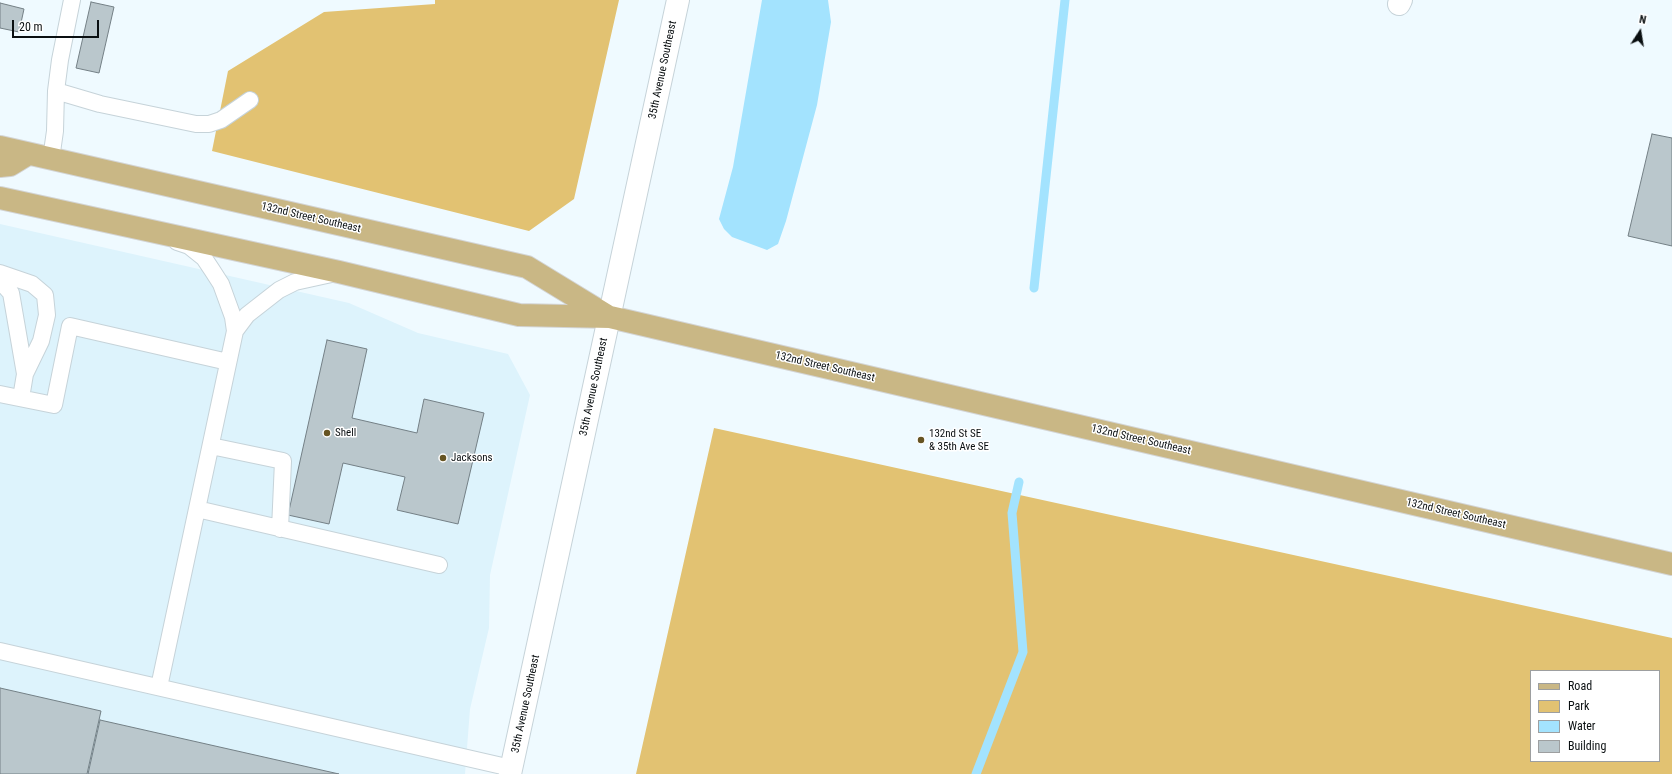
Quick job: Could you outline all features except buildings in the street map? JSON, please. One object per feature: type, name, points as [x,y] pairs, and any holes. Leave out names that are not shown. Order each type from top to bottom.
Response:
[{"type":"main road","name":"132nd Street Southeast","points":[[0,147],[527,267],[610,317]]},
{"type":"main road","points":[[0,166],[10,165],[28,154]]},
{"type":"main road","name":"132nd Street Southeast","points":[[0,198],[339,272],[519,315],[610,317],[1672,564]]},
{"type":"street","name":"35th Avenue Southeast","points":[[511,771],[678,0]]},
{"type":"lane","points":[[51,159],[55,131],[56,91],[60,60],[72,0]]},
{"type":"lane","points":[[56,91],[100,104],[196,124],[209,124],[221,120],[250,100]]},
{"type":"lane","points":[[146,229],[189,246],[204,258],[221,284],[233,317],[235,331],[159,687]]},
{"type":"lane","points":[[235,331],[247,315],[278,290],[295,282],[339,272]]},
{"type":"lane","points":[[0,274],[32,284],[45,295],[47,315],[41,341],[25,374],[21,398]]},
{"type":"lane","points":[[0,281],[11,293],[25,374]]},
{"type":"lane","points":[[0,394],[54,405],[70,326],[228,362]]},
{"type":"lane","points":[[210,446],[283,462],[280,529]]},
{"type":"lane","points":[[197,510],[439,565]]},
{"type":"lane","points":[[0,651],[159,687],[511,771]]},
{"type":"shaded area","points":[[0,224],[349,303],[418,333],[508,354],[530,395],[490,575],[489,628],[470,709],[465,774],[0,774]]},
{"type":"green space","points":[[435,0],[619,0],[574,199],[529,231],[212,151],[228,71],[324,12],[435,4]]},
{"type":"green space","points":[[714,428],[1672,638],[1672,774],[636,774]]},
{"type":"water","points":[[762,0],[828,0],[831,22],[817,105],[786,221],[778,244],[767,250],[732,237],[724,229],[719,219],[733,167]]},
{"type":"waterway","points":[[1034,288],[1065,0]]},
{"type":"waterway","points":[[976,774],[1023,652],[1012,513],[1019,482]]},
{"type":"place","name":"Shell","points":[[327,433]]},
{"type":"place","name":"132nd St SE & 35th Ave SE","points":[[921,440]]},
{"type":"place","name":"Jacksons","points":[[443,458]]}]
